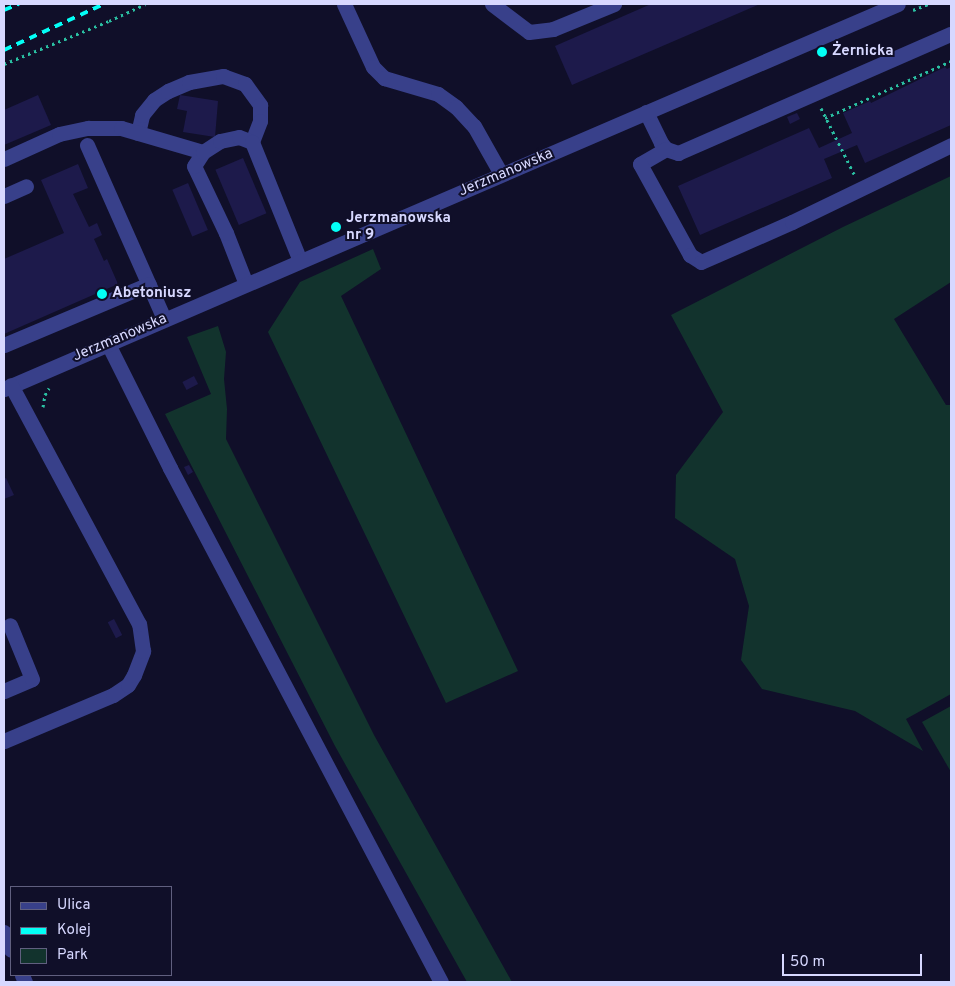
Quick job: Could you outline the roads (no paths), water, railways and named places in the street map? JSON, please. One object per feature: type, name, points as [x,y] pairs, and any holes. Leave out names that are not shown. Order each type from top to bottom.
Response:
[{"type":"street","points":[[344,4],[378,72],[392,82],[420,87],[438,94],[456,107],[474,126],[501,174]]},
{"type":"street","points":[[492,4],[529,32],[552,29],[614,4]]},
{"type":"street","name":"Jerzmanowska","points":[[8,387],[888,6]]},
{"type":"street","points":[[646,112],[661,143],[666,149],[678,153],[689,150],[951,34]]},
{"type":"street","points":[[138,133],[145,111],[154,100],[168,91],[189,82],[223,76],[245,84],[257,98],[260,105],[260,121],[252,142],[300,261]]},
{"type":"street","points":[[4,158],[59,134],[88,128],[121,128],[203,152]]},
{"type":"street","points":[[246,284],[194,166],[203,152],[220,141],[239,137],[252,142]]},
{"type":"street","points":[[87,145],[164,319]]},
{"type":"street","points":[[666,149],[640,164],[690,255],[701,262],[951,145]]},
{"type":"street","points":[[4,196],[26,186]]},
{"type":"street","points":[[4,345],[149,284]]},
{"type":"street","points":[[108,344],[170,468],[441,982]]},
{"type":"street","points":[[4,741],[113,695],[128,684],[134,675],[143,651],[139,624],[8,387]]},
{"type":"street","points":[[4,691],[32,679],[10,625]]},
{"type":"street","points":[[4,932],[10,947]]},
{"type":"railway","points":[[4,10],[19,4]]},
{"type":"railway","points":[[4,50],[104,4]]},
{"type":"place","name":"Żernicka","points":[[822,52]]},
{"type":"place","name":"Jerzmanowska nr 9","points":[[336,227]]},
{"type":"place","name":"Abetoniusz","points":[[102,294]]}]
